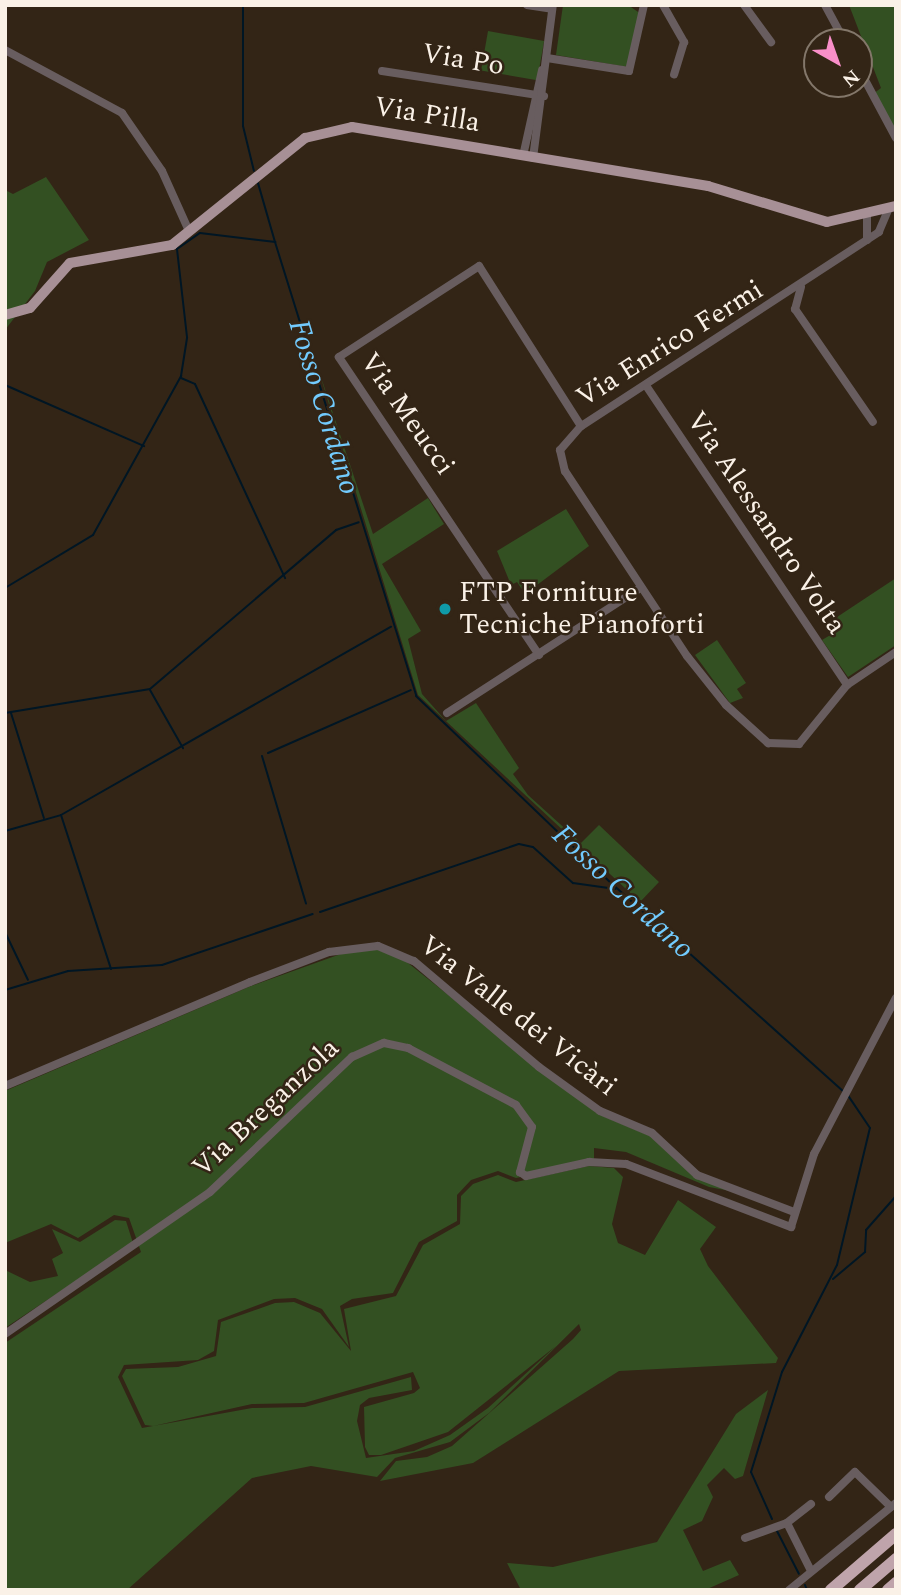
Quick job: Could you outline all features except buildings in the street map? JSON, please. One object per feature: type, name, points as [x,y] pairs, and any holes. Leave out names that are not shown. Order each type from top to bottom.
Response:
[{"type":"highway","points":[[831,1590],[896,1534]]},
{"type":"highway","points":[[860,1590],[896,1559]]},
{"type":"highway","points":[[888,1590],[896,1583]]},
{"type":"main road","name":"Via Pilla","points":[[5,315],[30,308],[70,263],[91,255],[162,250],[265,172],[305,138],[352,127],[742,193],[815,220],[883,210]]},
{"type":"street","points":[[527,5],[553,7],[547,58],[528,157]]},
{"type":"street","points":[[547,58],[629,71],[644,5]]},
{"type":"street","points":[[663,5],[684,42],[674,75]]},
{"type":"street","points":[[744,5],[771,42]]},
{"type":"street","points":[[825,5],[837,28]]},
{"type":"street","points":[[5,50],[122,113],[162,172],[189,231]]},
{"type":"street","name":"Via Po","points":[[382,71],[540,96]]},
{"type":"street","points":[[873,95],[896,138]]},
{"type":"street","points":[[867,240],[883,210]]},
{"type":"street","name":"Via Enrico Fermi","points":[[640,587],[565,471],[564,441],[581,426],[648,387],[802,287],[867,240],[886,226],[883,210]]},
{"type":"street","name":"Via Meucci","points":[[539,655],[339,357],[479,266],[581,426]]},
{"type":"street","name":"Via Enrico Fermi","points":[[802,287],[795,309],[873,422]]},
{"type":"street","name":"Via Alessandro Volta","points":[[648,387],[847,685]]},
{"type":"street","points":[[447,713],[640,587],[726,705],[768,743],[790,746],[847,685],[896,652]]},
{"type":"street","name":"Via Valle dei Vicàri","points":[[5,1086],[250,982],[329,952],[378,946],[414,961],[539,1067],[600,1111],[652,1133],[697,1175],[794,1212]]},
{"type":"street","points":[[794,1212],[840,1099],[896,999]]},
{"type":"street","name":"Via Breganzola","points":[[5,1335],[210,1192],[352,1057],[384,1043],[420,1054],[516,1105],[532,1126],[520,1172],[526,1176],[589,1162],[626,1164],[743,1204],[784,1226],[791,1227],[794,1212]]},
{"type":"street","points":[[789,1590],[894,1505],[855,1472],[829,1497]]},
{"type":"street","points":[[745,1538],[787,1523],[811,1504]]},
{"type":"street","points":[[787,1523],[811,1571]]},
{"type":"green space","points":[[563,5],[628,5],[641,14],[628,67],[556,55]]},
{"type":"green space","points":[[849,5],[896,5],[896,134],[873,94],[881,88],[873,67],[873,28],[858,28]]},
{"type":"green space","points":[[488,31],[544,41],[537,80],[481,70]]},
{"type":"green space","points":[[46,177],[89,240],[47,262],[35,291],[5,330],[5,190],[13,194]]},
{"type":"green space","points":[[317,365],[373,534],[428,498],[444,524],[382,564],[421,631],[408,639],[422,694],[446,721],[476,703],[519,768],[513,774],[528,795],[581,843],[599,825],[659,882],[640,902],[418,695]]},
{"type":"green space","points":[[566,509],[589,546],[525,594],[517,582],[511,585],[497,551]]},
{"type":"green space","points":[[896,578],[896,645],[848,677],[822,640],[837,631],[831,621]]},
{"type":"green space","points":[[717,640],[746,683],[737,689],[743,698],[730,703],[695,655]]},
{"type":"green space","points":[[352,950],[378,950],[403,959],[598,1114],[650,1136],[695,1178],[741,1193],[709,1187],[626,1152],[594,1148],[594,1161],[516,1178],[498,1171],[471,1180],[457,1195],[457,1221],[419,1242],[393,1293],[352,1299],[340,1306],[349,1347],[322,1309],[295,1298],[274,1299],[218,1320],[214,1351],[198,1360],[124,1365],[118,1377],[142,1428],[153,1426],[145,1425],[122,1376],[126,1369],[178,1367],[216,1356],[221,1322],[275,1303],[294,1302],[320,1313],[351,1351],[344,1309],[396,1296],[423,1245],[460,1224],[461,1196],[473,1184],[498,1175],[516,1182],[589,1166],[614,1168],[623,1177],[612,1224],[618,1243],[645,1255],[678,1200],[716,1227],[700,1249],[708,1266],[778,1358],[776,1363],[619,1371],[473,1463],[380,1481],[396,1461],[427,1457],[452,1446],[573,1339],[581,1330],[579,1324],[489,1413],[450,1442],[395,1458],[377,1477],[311,1466],[252,1478],[127,1590],[5,1590],[5,1343],[141,1252],[129,1218],[114,1215],[78,1238],[51,1224],[5,1243],[5,1091],[251,986]],"holes":[[[556,1346],[488,1408],[450,1435],[414,1451],[366,1458],[357,1421],[360,1405],[369,1398],[412,1390],[411,1377],[305,1407],[252,1408],[153,1426],[252,1404],[304,1403],[413,1372],[420,1388],[414,1393],[364,1407],[365,1447],[369,1455],[381,1455],[448,1432]]]},
{"type":"green space","points":[[115,1220],[126,1221],[133,1243],[5,1328],[5,1270],[30,1282],[58,1276],[52,1259],[63,1253],[52,1229],[80,1242]]},
{"type":"green space","points":[[768,1390],[743,1476],[735,1479],[724,1468],[707,1485],[713,1497],[702,1521],[683,1530],[703,1571],[730,1560],[739,1575],[705,1590],[521,1590],[507,1563],[553,1567],[657,1542],[736,1414]]},
{"type":"waterway","points":[[243,5],[243,126],[254,171]]},
{"type":"waterway","points":[[5,588],[93,535],[181,376],[187,337],[177,249],[200,233],[275,242],[258,183]]},
{"type":"waterway","name":"Fosso Cordano","points":[[275,242],[416,696],[610,882],[844,1092]]},
{"type":"waterway","points":[[181,378],[195,384],[285,578]]},
{"type":"waterway","points":[[5,385],[144,446]]},
{"type":"waterway","points":[[5,713],[150,689],[336,530],[359,522]]},
{"type":"waterway","points":[[61,815],[391,627]]},
{"type":"waterway","points":[[150,690],[183,748]]},
{"type":"waterway","points":[[268,753],[411,690]]},
{"type":"waterway","points":[[11,713],[44,818]]},
{"type":"waterway","points":[[262,756],[306,904]]},
{"type":"waterway","points":[[5,831],[61,815],[111,969]]},
{"type":"waterway","points":[[320,912],[519,844],[533,847],[573,883],[616,889]]},
{"type":"waterway","points":[[5,990],[68,971],[162,965],[313,914]]},
{"type":"waterway","points":[[5,932],[28,980]]},
{"type":"waterway","name":"Fosso Cordano","points":[[772,1519],[751,1472],[782,1372],[837,1265],[870,1128],[848,1095]]},
{"type":"waterway","points":[[833,1279],[865,1252],[866,1230],[896,1196]]},
{"type":"waterway","name":"Fosso Cordano","points":[[777,1531],[799,1574]]},
{"type":"waterway","name":"Fosso Cordano","points":[[805,1585],[807,1590]]},
{"type":"place","name":"FTP Forniture Tecniche Pianoforti","points":[[445,609]]}]
